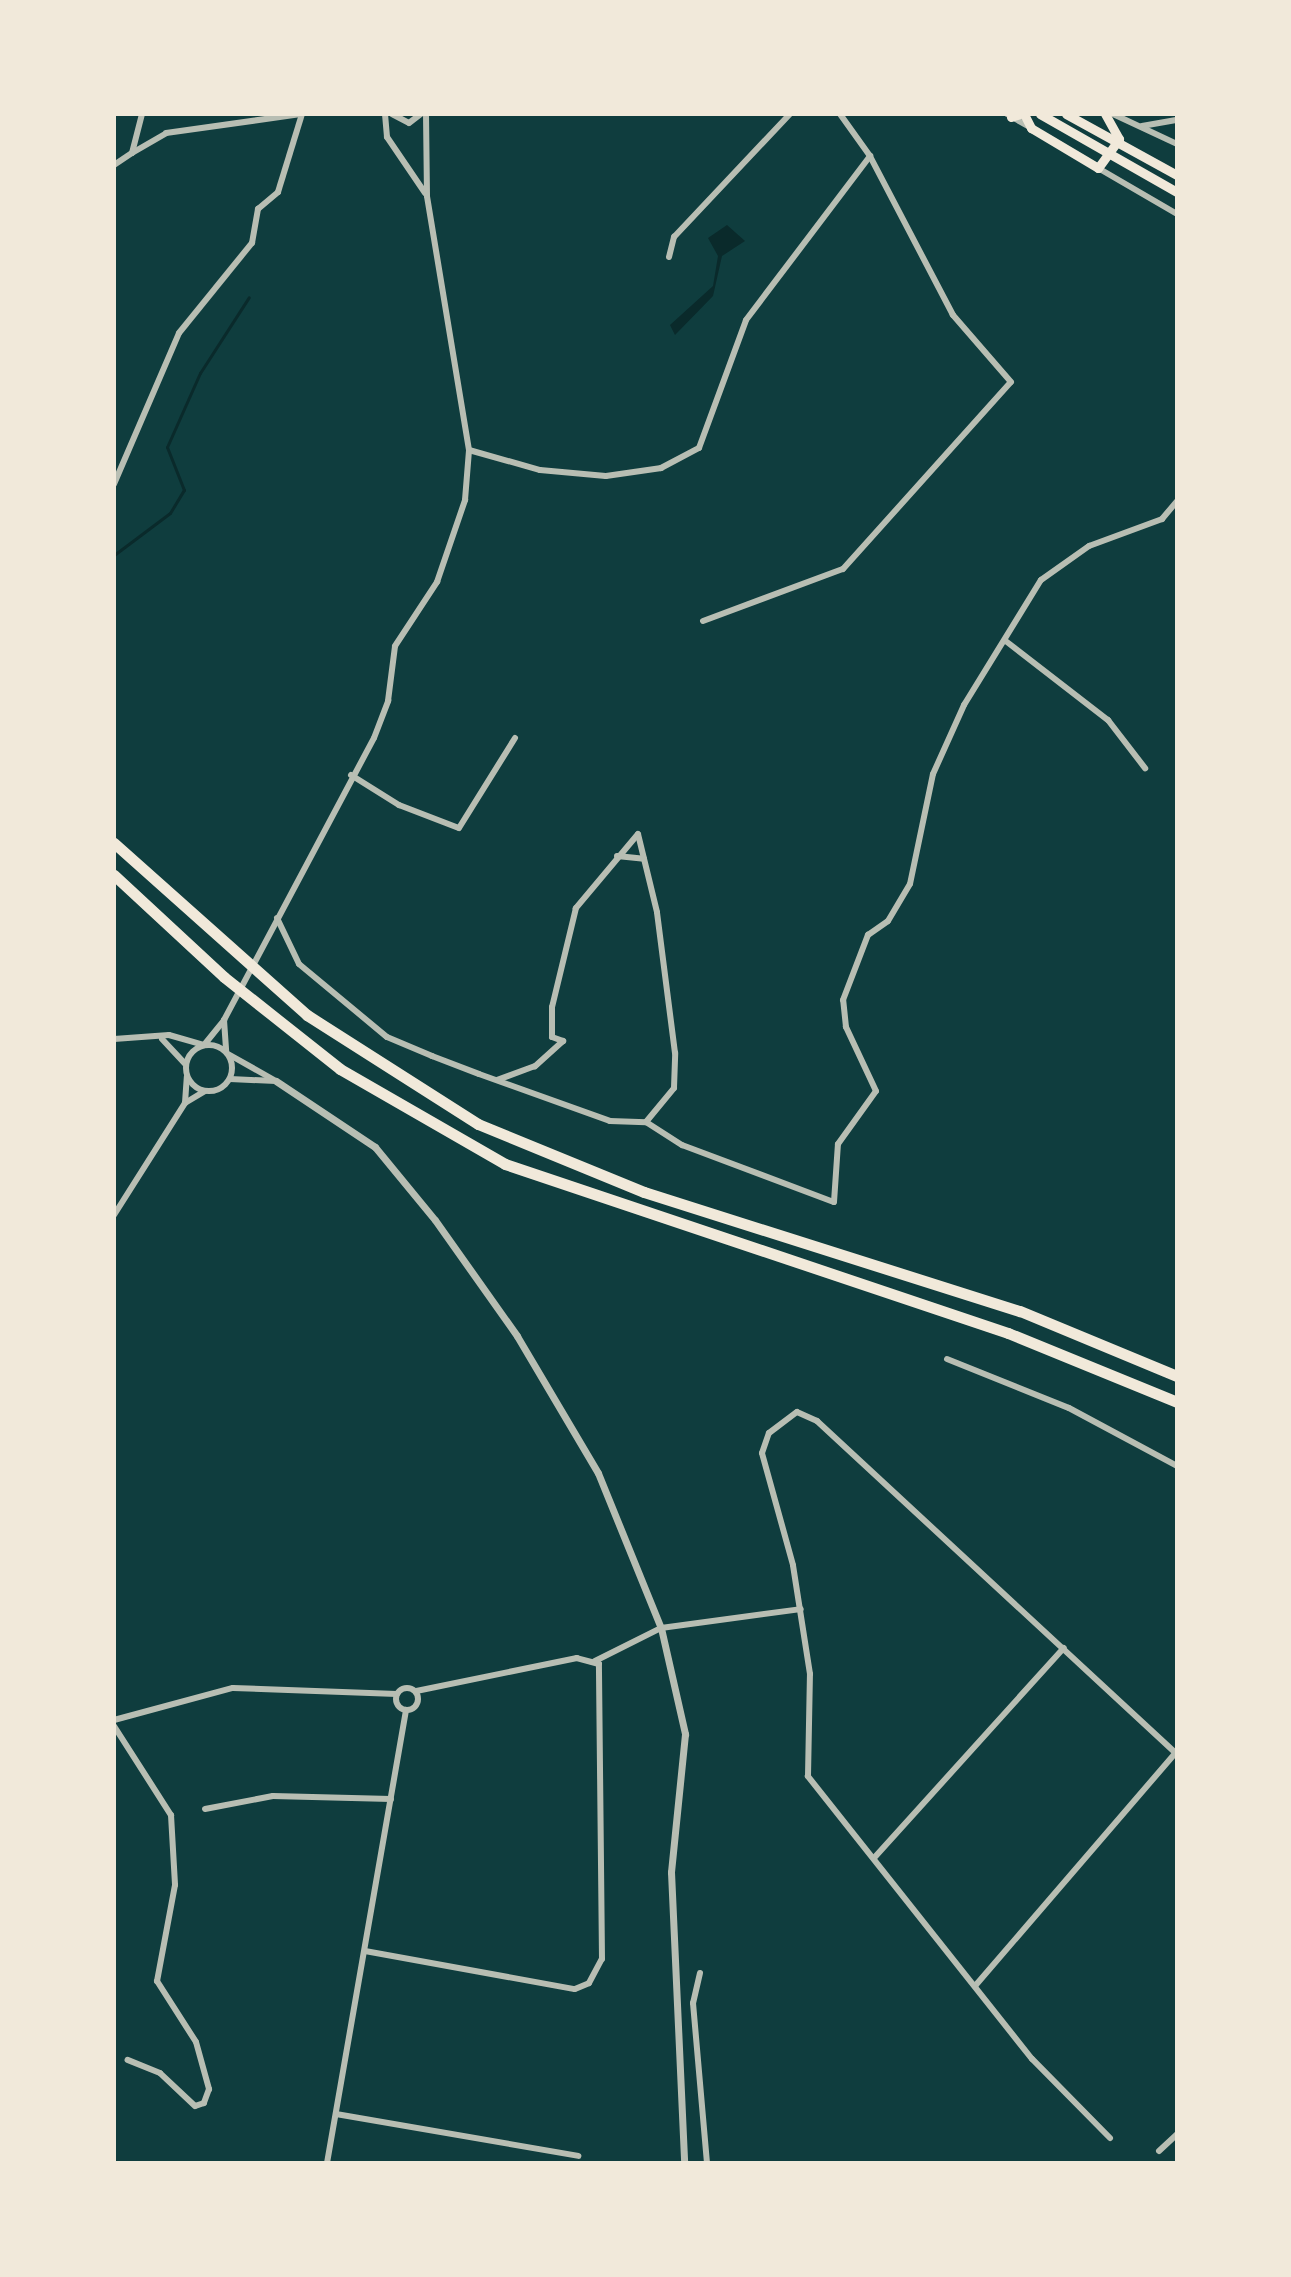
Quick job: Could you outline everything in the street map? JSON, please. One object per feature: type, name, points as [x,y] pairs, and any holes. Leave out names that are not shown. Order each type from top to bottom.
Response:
[{"type":"highway","points":[[114,843],[307,1015],[478,1124],[644,1192],[1020,1311],[1177,1376]]},
{"type":"highway","points":[[114,875],[328,1060],[505,1164],[1008,1333],[1177,1402]]},
{"type":"main road","points":[[1040,114],[1111,158],[1177,192]]},
{"type":"main road","points":[[1066,114],[1117,146],[1177,175]]},
{"type":"main road","points":[[1015,115],[1098,168],[1111,158],[1117,146],[1105,114]]},
{"type":"street","points":[[132,153],[142,114]]},
{"type":"street","points":[[114,165],[166,133],[302,114],[278,192],[258,209],[252,243],[179,333],[114,484]]},
{"type":"street","points":[[385,114],[387,137],[427,196]]},
{"type":"street","points":[[186,1065],[224,1020],[351,775],[388,701],[395,646],[454,546],[469,450],[427,196],[423,114],[409,123],[392,114]]},
{"type":"street","points":[[669,257],[674,237],[790,114]]},
{"type":"street","points":[[703,621],[843,569],[1011,382],[953,315],[870,156],[840,114]]},
{"type":"street","points":[[999,114],[1015,115]]},
{"type":"street","points":[[1113,114],[1177,142],[1175,122],[1141,126]]},
{"type":"street","points":[[469,450],[540,470],[606,476],[661,468],[699,448],[746,320],[870,156]]},
{"type":"street","points":[[1098,168],[1177,214]]},
{"type":"street","points":[[1145,193],[1160,183]]},
{"type":"street","points":[[277,918],[299,964],[374,1027],[497,1080],[610,1121],[646,1122],[682,1145],[834,1202],[838,1144],[876,1091],[846,1027],[843,1000],[868,935],[888,921],[910,884],[933,774],[964,705],[1007,642],[1021,605],[1065,560],[1162,519],[1177,501]]},
{"type":"street","points":[[1007,642],[1108,720],[1145,768]]},
{"type":"street","points":[[351,775],[399,805],[459,828],[515,738]]},
{"type":"street","points":[[497,1080],[535,1066],[563,1041],[552,1037],[552,1007],[572,922],[617,856],[638,834],[675,1053],[674,1088],[646,1122]]},
{"type":"street","points":[[617,856],[644,859]]},
{"type":"street","points":[[224,1020],[230,1079]]},
{"type":"street","points":[[114,1039],[190,1037],[227,1053],[276,1081],[375,1147],[444,1233],[598,1473],[661,1628],[685,1734],[671,1872],[684,2163]]},
{"type":"street","points":[[162,1039],[186,1065],[185,1103]]},
{"type":"street","points":[[187,1077],[205,1091]]},
{"type":"street","points":[[114,1215],[185,1103],[230,1079],[276,1081]]},
{"type":"street","points":[[947,1359],[1069,1408],[1177,1466]]},
{"type":"street","points":[[975,1986],[1176,1751],[875,1471],[797,1412],[769,1433],[762,1453],[801,1609],[810,1674],[808,1776],[1041,2069],[1110,2138]]},
{"type":"street","points":[[127,2060],[160,2073],[195,2106],[204,2103],[209,2089],[196,2042],[157,1981],[175,1885],[171,1815],[114,1723],[233,1688],[397,1694],[416,1691],[577,1658],[595,1661],[661,1628],[801,1609]]},
{"type":"street","points":[[874,1858],[1064,1648]]},
{"type":"street","points":[[365,1951],[575,1989],[600,1966],[601,1675],[595,1661]]},
{"type":"street","points":[[406,1710],[417,1704],[416,1691]]},
{"type":"street","points":[[327,2163],[406,1710],[397,1694]]},
{"type":"street","points":[[205,1809],[273,1796],[391,1799]]},
{"type":"street","points":[[700,1973],[693,2003],[707,2163]]},
{"type":"street","points":[[336,2114],[578,2156]]},
{"type":"street","points":[[1159,2151],[1177,2134]]},
{"type":"water","points":[[727,225],[745,241],[722,256],[713,296],[675,335],[670,325],[713,286],[718,256],[708,238]]},
{"type":"waterway","points":[[114,555],[170,513],[184,490],[167,447],[200,373],[249,297]]}]
